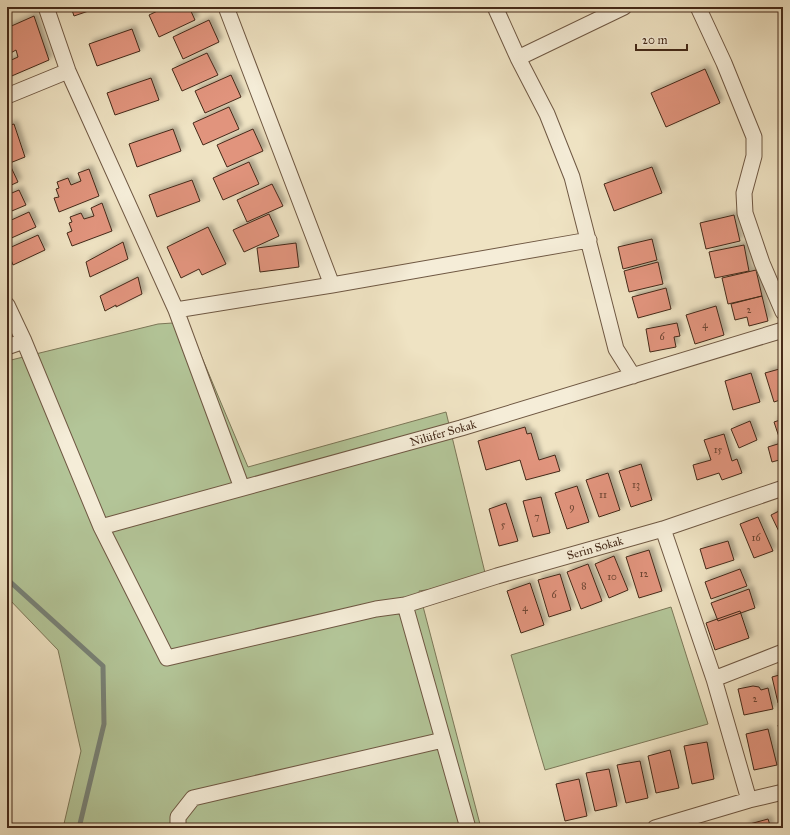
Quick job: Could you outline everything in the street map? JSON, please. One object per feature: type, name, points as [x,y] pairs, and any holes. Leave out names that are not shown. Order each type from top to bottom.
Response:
[{"type":"street","points":[[46,7],[68,71],[176,310],[242,488]]},
{"type":"street","points":[[226,7],[332,285]]},
{"type":"street","points":[[495,7],[518,58],[547,114],[572,177],[616,349],[633,376]]},
{"type":"street","points":[[518,58],[624,7]]},
{"type":"street","points":[[698,7],[724,63],[754,137],[754,156],[744,193],[745,214],[762,263],[783,312]]},
{"type":"street","points":[[7,96],[68,71]]},
{"type":"street","points":[[176,310],[332,285],[589,240]]},
{"type":"street","points":[[7,305],[24,341],[101,527]]},
{"type":"street","name":"Nilüfer Sokak","points":[[101,527],[462,428],[783,330]]},
{"type":"street","points":[[7,347],[24,341]]},
{"type":"street","name":"Serin Sokak","points":[[101,527],[167,658],[376,609],[405,605],[497,576],[663,529],[783,488]]},
{"type":"street","points":[[663,529],[714,679],[749,800]]},
{"type":"street","points":[[405,605],[468,828]]},
{"type":"street","points":[[714,679],[783,652]]},
{"type":"street","points":[[178,828],[178,817],[193,798],[443,740]]},
{"type":"street","points":[[655,828],[749,800],[783,792]]},
{"type":"green space","points":[[187,322],[248,467],[446,412],[487,581],[419,591],[481,828],[63,828],[81,751],[58,650],[7,597],[7,361],[158,324]]},
{"type":"green space","points":[[671,607],[708,724],[545,770],[511,655]]},
{"type":"building","points":[[71,7],[100,7],[74,16]]},
{"type":"building","points":[[166,7],[189,7],[195,20],[159,37],[149,15]]},
{"type":"building","points":[[34,16],[49,60],[7,78],[7,62],[18,57],[16,50],[7,55],[7,28]]},
{"type":"building","points":[[209,20],[219,42],[183,59],[173,37]]},
{"type":"building","points":[[132,29],[140,51],[97,66],[89,44]]},
{"type":"building","points":[[207,53],[218,75],[182,91],[172,69]]},
{"type":"building","points":[[705,69],[720,103],[666,127],[651,93]]},
{"type":"building","points":[[231,75],[241,97],[205,113],[195,91]]},
{"type":"building","points":[[151,78],[159,100],[115,115],[107,93]]},
{"type":"building","points":[[229,107],[239,129],[203,145],[193,123]]},
{"type":"building","points":[[14,124],[25,157],[10,163],[7,155],[7,126]]},
{"type":"building","points":[[173,129],[181,151],[137,167],[129,144]]},
{"type":"building","points":[[253,129],[263,151],[227,167],[217,145]]},
{"type":"building","points":[[249,162],[259,184],[223,200],[213,178]]},
{"type":"building","points":[[11,167],[18,182],[7,187],[7,169]]},
{"type":"building","points":[[652,167],[662,193],[614,211],[604,184]]},
{"type":"building","points":[[89,169],[99,196],[59,212],[54,198],[59,197],[56,189],[59,188],[57,182],[68,178],[71,185],[81,181],[78,173]]},
{"type":"building","points":[[192,180],[200,201],[157,217],[149,195]]},
{"type":"building","points":[[272,184],[283,206],[247,222],[237,200]]},
{"type":"building","points":[[19,190],[26,205],[7,213],[7,195]]},
{"type":"building","points":[[102,203],[112,231],[72,246],[67,233],[72,231],[69,223],[72,222],[70,217],[81,213],[84,219],[94,216],[91,208]]},
{"type":"building","points":[[29,212],[36,227],[7,240],[7,222]]},
{"type":"building","points":[[269,214],[279,236],[244,252],[233,230]]},
{"type":"building","points":[[734,215],[740,241],[706,249],[700,223]]},
{"type":"building","points":[[208,227],[226,264],[202,275],[199,269],[181,278],[167,247]]},
{"type":"building","points":[[38,235],[45,250],[13,265],[7,249]]},
{"type":"building","points":[[652,239],[657,260],[623,269],[618,247]]},
{"type":"building","points":[[123,242],[128,259],[90,277],[86,262]]},
{"type":"building","points":[[296,243],[299,267],[260,272],[257,248]]},
{"type":"building","points":[[744,245],[749,271],[715,278],[709,252]]},
{"type":"building","points":[[658,262],[663,284],[629,292],[624,271]]},
{"type":"building","points":[[756,270],[762,296],[728,304],[722,278]]},
{"type":"building","points":[[138,277],[142,294],[105,311],[100,296]]},
{"type":"building","points":[[666,288],[671,309],[638,318],[632,297]]},
{"type":"building","points":[[762,296],[768,321],[749,326],[747,317],[735,320],[731,304]]},
{"type":"building","points":[[716,306],[724,335],[695,344],[686,315]]},
{"type":"building","points":[[677,323],[680,336],[674,337],[676,347],[650,352],[646,329]]},
{"type":"building","points":[[783,368],[783,399],[774,402],[765,373]]},
{"type":"building","points":[[751,373],[760,402],[733,410],[725,381]]},
{"type":"building","points":[[783,419],[783,459],[772,462],[768,447],[781,443],[774,422]]},
{"type":"building","points":[[750,421],[757,440],[739,448],[731,429]]},
{"type":"building","points":[[525,427],[527,434],[531,433],[539,460],[555,455],[560,471],[526,480],[520,460],[486,470],[478,441]]},
{"type":"building","points":[[724,434],[732,461],[737,459],[742,473],[722,480],[719,473],[697,480],[693,465],[711,460],[704,440]]},
{"type":"building","points":[[641,464],[652,500],[631,507],[619,471]]},
{"type":"building","points":[[608,473],[620,510],[599,517],[586,480]]},
{"type":"building","points":[[577,486],[589,522],[567,529],[555,493]]},
{"type":"building","points":[[541,497],[550,533],[533,537],[523,501]]},
{"type":"building","points":[[506,503],[518,541],[499,546],[489,509]]},
{"type":"building","points":[[783,509],[783,540],[771,515]]},
{"type":"building","points":[[758,517],[773,551],[754,558],[740,524]]},
{"type":"building","points":[[728,541],[734,560],[706,569],[700,549]]},
{"type":"building","points":[[649,550],[662,591],[639,598],[626,557]]},
{"type":"building","points":[[614,556],[628,590],[609,598],[595,564]]},
{"type":"building","points":[[588,564],[602,601],[581,609],[567,572]]},
{"type":"building","points":[[740,569],[747,586],[711,599],[705,582]]},
{"type":"building","points":[[560,574],[571,610],[549,617],[538,580]]},
{"type":"building","points":[[530,583],[544,625],[521,633],[507,591]]},
{"type":"building","points":[[749,589],[755,608],[718,621],[711,603]]},
{"type":"building","points":[[740,611],[749,638],[715,650],[706,623]]},
{"type":"building","points":[[783,674],[783,702],[778,703],[772,677]]},
{"type":"building","points":[[753,686],[759,687],[761,690],[768,688],[773,709],[744,715],[738,689]]},
{"type":"building","points":[[783,724],[783,747],[778,725]]},
{"type":"building","points":[[768,729],[777,765],[754,770],[746,734]]},
{"type":"building","points":[[707,742],[714,779],[692,784],[684,746]]},
{"type":"building","points":[[670,750],[679,788],[656,793],[648,756]]},
{"type":"building","points":[[640,761],[648,798],[626,803],[617,765]]},
{"type":"building","points":[[609,769],[617,806],[595,811],[586,773]]},
{"type":"building","points":[[579,779],[587,816],[565,821],[556,784]]},
{"type":"building","points":[[768,819],[771,828],[747,828],[746,825]]},
{"type":"waterway","points":[[7,579],[103,666],[104,724],[79,828]]}]
